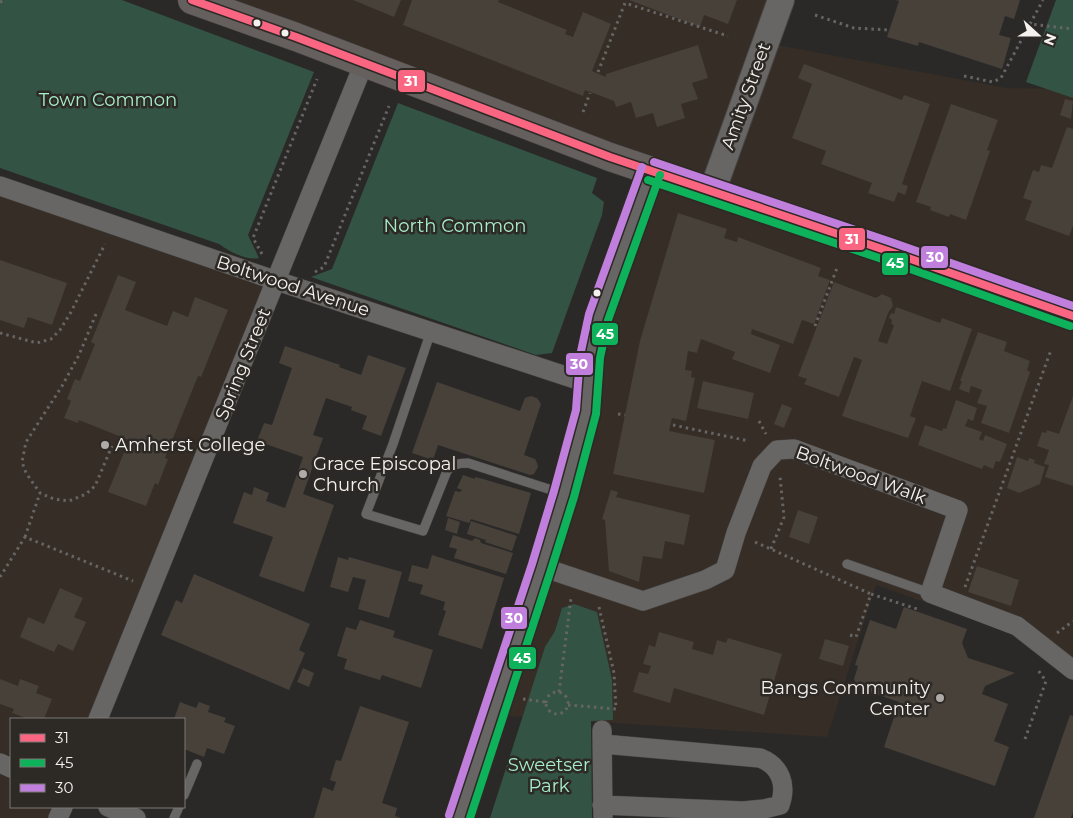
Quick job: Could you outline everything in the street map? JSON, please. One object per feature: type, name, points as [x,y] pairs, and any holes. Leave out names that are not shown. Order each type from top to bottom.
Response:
[{"type":"main road","points":[[192,0],[296,37],[651,171],[1073,316]]},
{"type":"main road","name":"Amity Street","points":[[712,192],[782,0]]},
{"type":"main road","points":[[459,818],[542,567],[564,494],[586,412],[590,357],[598,317],[651,171]]},
{"type":"street","name":"Spring Street","points":[[98,718],[364,64]]},
{"type":"street","name":"Boltwood Avenue","points":[[0,186],[277,281],[587,383]]},
{"type":"street","name":"Boltwood Walk","points":[[542,567],[643,601],[696,584],[725,570],[736,533],[762,466],[777,450],[794,449],[958,510],[928,603]]},
{"type":"street","points":[[928,603],[959,605],[1017,626],[1073,670]]},
{"type":"street","points":[[603,737],[760,758],[770,762],[778,770],[784,795],[780,805],[764,809],[602,812],[603,737]]},
{"type":"street","points":[[111,808],[136,818]]},
{"type":"lane","points":[[431,331],[393,444],[366,514],[423,531],[447,472],[451,467],[462,463],[468,463],[564,494]]},
{"type":"lane","points":[[847,564],[928,603]]},
{"type":"lane","points":[[185,793],[197,764]]},
{"type":"path","points":[[0,2],[5,0]]},
{"type":"path","points":[[964,76],[993,82],[1002,78],[1043,0]]},
{"type":"path","points":[[598,72],[625,3],[728,36]]},
{"type":"path","points":[[814,15],[854,28],[889,30]]},
{"type":"path","points":[[1030,24],[1073,29]]},
{"type":"path","points":[[265,259],[253,238],[317,79]]},
{"type":"path","points":[[583,112],[590,93]]},
{"type":"path","points":[[313,272],[324,266],[389,106]]},
{"type":"path","points":[[0,333],[37,343],[51,339],[60,330],[71,312],[105,244]]},
{"type":"path","points":[[815,326],[837,268]]},
{"type":"path","points":[[96,314],[75,362],[26,442],[22,462],[26,473],[40,493],[54,499],[69,501],[86,494],[96,486],[112,446]]},
{"type":"path","points":[[959,605],[1051,350]]},
{"type":"path","points":[[618,414],[625,415]]},
{"type":"path","points":[[673,425],[749,441]]},
{"type":"path","points":[[0,577],[25,537],[40,493]]},
{"type":"path","points":[[736,533],[871,594],[928,603]]},
{"type":"path","points":[[25,537],[133,581]]},
{"type":"path","points":[[850,635],[856,637],[871,594]]},
{"type":"path","points":[[558,692],[572,598]]},
{"type":"path","points":[[568,705],[616,709],[614,673],[599,606]]},
{"type":"path","points":[[1025,739],[1046,681],[1035,666]]},
{"type":"path","points":[[558,692],[566,698],[568,705],[564,711],[557,714],[547,709],[546,702],[551,693],[558,692]]},
{"type":"path","points":[[524,699],[546,702]]},
{"type":"shaded area","points":[[192,0],[771,0],[766,43],[1006,88],[1073,89],[1073,671],[1012,633],[876,585],[827,737],[492,715],[587,407],[651,171]]},
{"type":"shaded area","name":"Amherst College","points":[[0,186],[277,281],[98,718],[10,718],[10,808],[63,808],[58,818],[0,818]]},
{"type":"green space","name":"Town Common","points":[[0,0],[122,0],[314,72],[248,235],[259,258],[243,257],[219,244],[0,168]]},
{"type":"green space","points":[[1056,0],[1073,0],[1073,98],[1026,82]]},
{"type":"green space","name":"North Common","points":[[398,103],[597,178],[592,193],[604,202],[602,215],[552,353],[536,355],[311,277],[332,269]]},
{"type":"green space","name":"Sweetser Park","points":[[574,604],[597,612],[612,680],[613,720],[591,721],[592,818],[490,818],[545,647],[555,631],[562,608]]},
{"type":"building","points":[[353,0],[401,0],[394,17]]},
{"type":"building","points":[[412,0],[499,0],[498,2],[567,30],[565,34],[573,37],[583,12],[611,24],[592,71],[606,77],[606,74],[698,45],[708,78],[692,83],[698,99],[681,104],[685,118],[657,127],[653,113],[636,118],[631,102],[616,107],[614,101],[585,90],[583,96],[403,25]]},
{"type":"building","points":[[629,0],[737,0],[728,24],[704,15],[700,27]]},
{"type":"building","points":[[896,0],[1020,0],[1014,19],[1005,16],[999,35],[1011,38],[1002,69],[919,42],[918,46],[887,37],[899,1]]},
{"type":"building","points":[[804,64],[902,100],[904,95],[930,104],[902,184],[908,186],[905,195],[898,192],[894,202],[868,193],[872,183],[821,164],[826,151],[792,138],[812,84],[798,78]]},
{"type":"building","points":[[1065,99],[1073,101],[1071,119],[1060,115]]},
{"type":"building","points":[[951,104],[998,120],[987,150],[990,151],[966,220],[950,214],[949,217],[930,210],[931,207],[916,202]]},
{"type":"building","points":[[1067,127],[1073,129],[1073,226],[1069,236],[1025,220],[1032,201],[1023,198],[1033,170],[1039,172],[1041,165],[1052,168]]},
{"type":"building","points":[[678,213],[727,229],[724,238],[737,242],[738,237],[821,268],[818,276],[830,280],[814,324],[802,320],[793,344],[752,329],[751,334],[780,345],[770,373],[732,359],[735,352],[701,339],[697,353],[688,351],[685,370],[692,371],[691,377],[695,378],[686,421],[672,418],[669,431],[715,440],[704,493],[613,474],[640,341]]},
{"type":"building","points":[[0,260],[67,283],[52,325],[28,317],[24,328],[0,320]]},
{"type":"building","points":[[118,275],[136,282],[125,310],[167,326],[173,311],[188,317],[195,297],[228,310],[201,377],[198,376],[165,458],[168,459],[158,485],[155,483],[146,506],[108,492],[129,440],[79,420],[78,423],[64,418],[71,401],[67,399],[75,379],[80,381],[95,344],[91,342]]},
{"type":"building","points":[[834,282],[876,298],[882,294],[891,298],[893,306],[888,313],[878,341],[887,344],[894,325],[891,324],[892,320],[889,318],[891,313],[894,314],[896,307],[940,323],[942,318],[972,329],[950,391],[922,381],[910,416],[916,418],[908,438],[842,416],[862,360],[854,357],[839,397],[804,384],[807,379],[798,376]]},
{"type":"building","points":[[978,332],[1007,342],[1004,351],[1030,361],[1027,370],[1030,372],[1009,433],[981,423],[987,406],[977,403],[982,390],[971,386],[969,393],[959,389],[962,381],[960,381]]},
{"type":"building","name":"Grace Episcopal Church","points":[[285,346],[340,365],[339,367],[361,375],[368,355],[406,368],[381,436],[362,429],[367,416],[351,410],[352,407],[326,398],[313,435],[323,438],[303,494],[334,505],[304,592],[259,576],[273,537],[233,523],[244,492],[252,495],[254,487],[269,493],[266,501],[285,508],[303,457],[257,441],[264,423],[272,425],[292,368],[279,363]]},
{"type":"building","points":[[703,381],[754,393],[748,419],[697,408]]},
{"type":"building","points":[[437,382],[520,411],[525,398],[531,396],[537,398],[541,404],[524,455],[535,459],[538,467],[534,474],[530,475],[438,445],[433,460],[412,453]]},
{"type":"building","points":[[1073,396],[1073,486],[1045,477],[1049,465],[1044,464],[1049,450],[1037,446],[1042,432],[1046,433],[1047,430],[1059,434]]},
{"type":"building","points":[[956,400],[977,408],[973,421],[968,419],[965,426],[982,432],[979,439],[983,441],[985,435],[1007,444],[1000,462],[996,461],[993,469],[984,465],[982,469],[918,445],[925,425],[942,431],[943,428],[946,429]]},
{"type":"building","points":[[782,404],[792,408],[784,428],[774,424]]},
{"type":"building","points":[[1017,457],[1028,461],[1029,458],[1035,460],[1034,463],[1045,467],[1040,484],[1019,493],[1007,488]]},
{"type":"building","points":[[463,475],[531,493],[519,534],[471,519],[469,523],[446,516],[455,491],[460,492],[462,490],[457,488]]},
{"type":"building","points":[[611,490],[618,492],[616,497],[690,515],[684,545],[665,541],[662,559],[643,556],[639,582],[609,571],[605,520],[602,519]]},
{"type":"building","points":[[798,510],[818,517],[809,544],[789,537]]},
{"type":"building","points":[[448,518],[460,522],[457,534],[445,530]]},
{"type":"building","points":[[471,521],[517,536],[512,551],[467,534]]},
{"type":"building","points":[[453,535],[472,541],[475,538],[480,540],[481,543],[513,553],[506,574],[454,558],[457,549],[449,547]]},
{"type":"building","points":[[432,555],[504,578],[482,649],[438,635],[446,611],[443,610],[445,602],[420,594],[423,585],[408,581],[412,565],[428,569]]},
{"type":"building","points":[[338,557],[348,560],[349,557],[402,572],[389,618],[358,609],[366,580],[353,577],[348,592],[330,587]]},
{"type":"building","points":[[977,566],[1019,580],[1011,606],[968,592]]},
{"type":"building","points":[[194,574],[310,624],[299,650],[305,653],[289,690],[161,635],[176,600],[182,603]]},
{"type":"building","points":[[60,588],[83,598],[74,617],[86,622],[73,651],[58,644],[54,652],[20,637],[28,617],[44,624]]},
{"type":"building","name":"Bangs Community Center","points":[[904,607],[967,629],[962,643],[968,658],[1015,673],[985,686],[982,694],[1008,704],[994,741],[1009,747],[995,786],[884,747],[899,702],[858,688],[854,679],[858,666],[855,665],[870,620],[896,629]]},
{"type":"building","points":[[360,620],[395,631],[393,637],[433,650],[421,688],[382,675],[380,680],[344,669],[347,659],[337,656],[346,627],[356,630]]},
{"type":"building","points":[[659,632],[694,642],[692,649],[713,655],[717,640],[726,643],[728,638],[782,654],[764,715],[674,688],[670,703],[633,692],[639,672],[648,674],[651,666],[643,664],[649,645],[655,647]]},
{"type":"building","points":[[825,639],[849,646],[843,666],[819,659]]},
{"type":"building","points":[[303,668],[314,673],[309,687],[297,682]]},
{"type":"building","points":[[0,679],[18,686],[20,679],[39,686],[36,693],[52,699],[44,718],[26,718],[12,713],[14,709],[0,704]]},
{"type":"building","points":[[180,702],[196,708],[199,702],[210,706],[208,712],[226,718],[224,722],[235,726],[224,754],[207,748],[204,757],[185,749],[185,718],[174,718]]},
{"type":"building","points":[[360,706],[409,722],[382,803],[397,808],[395,816],[401,818],[314,818],[323,787],[333,791],[336,782],[330,780],[336,760],[341,761]]},
{"type":"building","points":[[1070,715],[1073,716],[1073,812],[1071,818],[1034,818]]},
{"type":"transit line","name":"31","points":[[192,0],[296,37],[610,157],[1073,316]]},
{"type":"transit line","name":"30","points":[[654,162],[1073,306]]},
{"type":"transit line","name":"30","points":[[449,815],[532,564],[554,491],[576,410],[580,356],[589,314],[642,167]]},
{"type":"transit line","name":"45","points":[[470,818],[574,497],[596,414],[600,358],[608,320],[660,175]]},
{"type":"transit line","name":"45","points":[[648,180],[885,260],[1070,326]]},
{"type":"place","name":"Amherst College","points":[[105,445]]},
{"type":"place","name":"Grace Episcopal Church","points":[[303,474]]},
{"type":"place","name":"Bangs Community Center","points":[[940,698]]}]
